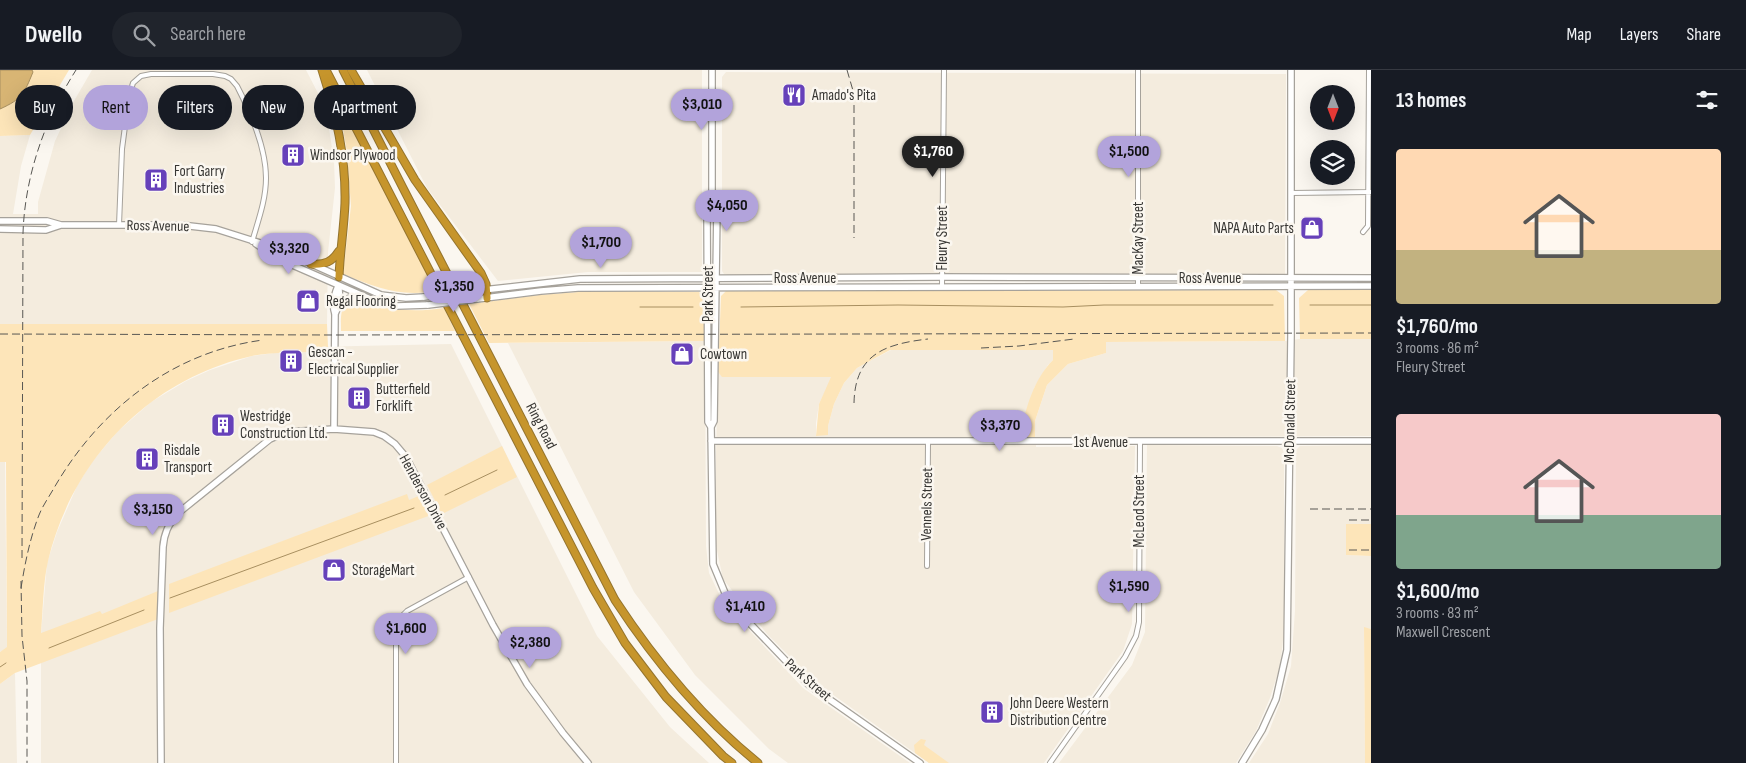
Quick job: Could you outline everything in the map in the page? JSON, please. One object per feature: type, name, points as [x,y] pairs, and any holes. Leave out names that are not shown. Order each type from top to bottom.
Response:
[{"type":"highway","points":[[322,70],[342,146],[345,203],[339,277]]},
{"type":"highway","name":"Ring Road","points":[[326,70],[592,588],[625,643],[666,697],[732,763]]},
{"type":"highway","name":"Ring Road","points":[[344,70],[402,188],[615,600],[638,635],[668,674],[704,714],[758,763]]},
{"type":"highway","points":[[350,70],[415,180],[481,273],[488,298]]},
{"type":"highway","points":[[311,264],[320,265],[330,261],[340,248]]},
{"type":"main road","name":"Park Street","points":[[712,70],[712,192],[707,201],[708,422],[711,427],[712,441],[713,564],[725,593],[736,609],[809,685],[920,763]]},
{"type":"main road","name":"McDonald Street","points":[[1242,763],[1262,730],[1276,699],[1287,650],[1290,442],[1291,70]]},
{"type":"main road","name":"Park Street","points":[[711,427],[714,421],[717,279],[717,199],[712,192]]},
{"type":"main road","name":"Ross Avenue","points":[[0,221],[47,221],[62,225],[204,227],[230,233],[252,242],[276,248],[381,295],[406,298],[580,279],[942,277],[1371,278]]},
{"type":"main road","name":"Ross Avenue","points":[[0,229],[46,230],[62,225]]},
{"type":"main road","name":"Ross Avenue","points":[[252,242],[273,256],[359,295],[392,306],[410,307],[578,288],[1371,286]]},
{"type":"main road","points":[[334,429],[335,314],[333,308],[339,277]]},
{"type":"main road","points":[[338,286],[340,293],[338,308]]},
{"type":"main road","points":[[335,314],[347,299],[359,295]]},
{"type":"main road","name":"Henderson Drive","points":[[161,763],[160,628],[164,536],[169,524],[176,514],[277,435],[298,430],[334,429],[374,432],[384,436],[401,450],[493,625],[527,684],[588,763]]},
{"type":"main road","name":"1st Avenue","points":[[712,441],[1371,441]]},
{"type":"street","name":"Fleury Street","points":[[942,287],[944,70]]},
{"type":"street","name":"MacKay Street","points":[[1138,70],[1138,286]]},
{"type":"street","points":[[1363,232],[1368,226],[1369,70]]},
{"type":"street","points":[[119,225],[122,149],[129,96],[133,83],[141,76],[151,74],[213,74],[232,79],[237,86],[263,152],[266,179],[265,193],[261,214],[252,242]]},
{"type":"street","points":[[1290,192],[1369,192]]},
{"type":"street","name":"Vennels Street","points":[[927,566],[928,442]]},
{"type":"street","name":"McLeod Street","points":[[1050,763],[1125,657],[1136,636],[1139,622],[1140,442]]},
{"type":"street","points":[[396,763],[396,635],[398,623],[407,611],[469,577]]},
{"type":"shaded area","points":[[0,70],[69,70],[60,85],[15,85],[15,130],[33,130],[30,135],[0,136]]},
{"type":"shaded area","points":[[0,70],[32,70],[33,72],[27,85],[15,85],[15,101],[0,109]]},
{"type":"shaded area","points":[[92,70],[306,70],[314,85],[314,130],[329,130],[334,161],[335,188],[328,252],[327,324],[0,324],[0,136],[30,135],[21,166],[13,214],[38,214],[38,202],[55,141],[60,130],[73,130],[73,103],[83,86],[83,130],[148,130],[148,85],[83,85]]},
{"type":"shaded area","points":[[367,70],[702,70],[702,272],[588,272],[498,281],[427,188],[398,130],[416,130],[416,85],[375,85]]},
{"type":"shaded area","points":[[726,72],[1286,74],[1285,274],[724,274],[722,271],[722,77]]},
{"type":"shaded area","points":[[343,130],[354,130],[437,291],[411,293],[388,290],[343,274],[351,206],[347,152]]},
{"type":"shaded area","points":[[1276,290],[1284,296],[1285,341],[1106,342],[1106,353],[1068,364],[1047,385],[1035,421],[1035,438],[1020,438],[1031,396],[1040,377],[1053,360],[1053,350],[890,350],[857,368],[844,383],[834,404],[828,426],[828,435],[816,436],[819,404],[831,377],[722,377],[718,372],[721,296],[726,291]]},
{"type":"shaded area","points":[[1308,290],[1371,290],[1371,339],[1300,339],[1299,298]]},
{"type":"shaded area","points":[[592,291],[699,292],[705,298],[705,341],[489,343],[469,304],[539,295]]},
{"type":"shaded area","points":[[357,298],[390,308],[421,310],[444,308],[455,331],[341,331],[342,310],[347,303]]},
{"type":"shaded area","points":[[0,324],[327,324],[328,347],[309,347],[309,352],[273,353],[252,356],[215,367],[180,384],[149,404],[120,429],[96,458],[76,490],[59,524],[46,569],[41,633],[100,611],[102,614],[158,591],[158,619],[15,673],[0,684],[0,652],[7,647],[6,462],[0,462]]},
{"type":"shaded area","points":[[1300,339],[1371,339],[1371,436],[1036,438],[1036,447],[1135,446],[1132,624],[1123,651],[1044,763],[929,763],[815,682],[767,634],[723,579],[716,546],[718,372],[723,377],[832,377],[819,404],[816,423],[816,435],[828,435],[828,426],[834,404],[844,383],[857,368],[891,350],[1053,350],[1053,360],[1034,388],[1035,438],[1035,421],[1047,385],[1068,364],[1106,353],[1106,342],[1285,341]]},
{"type":"shaded area","points":[[705,341],[706,546],[709,573],[723,602],[803,688],[910,763],[788,763],[769,749],[695,675],[634,592],[508,343]]},
{"type":"shaded area","points":[[451,344],[597,636],[670,727],[709,763],[41,763],[41,634],[47,563],[57,532],[77,486],[91,463],[117,432],[151,402],[186,381],[210,370],[252,356],[309,352],[309,347]]},
{"type":"shaded area","points":[[1147,445],[1277,446],[1282,448],[1284,453],[1284,632],[1280,666],[1270,698],[1256,731],[1236,763],[1059,763],[1132,665],[1145,632]]},
{"type":"shaded area","points":[[1371,445],[1371,524],[1346,524],[1346,555],[1371,556],[1371,629],[1364,628],[1365,763],[1249,763],[1268,734],[1291,666],[1295,611],[1296,450],[1300,446]]},
{"type":"shaded area","points":[[502,446],[517,477],[442,514],[427,485]]},
{"type":"shaded area","points":[[0,462],[5,462],[7,648],[0,652]]},
{"type":"shaded area","points":[[407,494],[409,500],[421,495],[431,515],[169,613],[169,584]]},
{"type":"shaded area","points":[[1346,524],[1371,524],[1371,556],[1346,555]]},
{"type":"shaded area","points":[[1364,627],[1371,629],[1371,763],[1365,763]]},
{"type":"shaded area","points":[[15,673],[17,763],[0,763],[0,684]]},
{"type":"shaded area","points":[[921,739],[926,740],[924,745],[949,763],[929,763],[915,753],[914,745]]},
{"type":"waterway","points":[[741,307],[1273,305]]},
{"type":"waterway","points":[[1310,305],[1371,305]]},
{"type":"waterway","points":[[640,307],[693,307]]},
{"type":"waterway","points":[[445,495],[497,470]]},
{"type":"waterway","points":[[170,598],[414,508]]},
{"type":"waterway","points":[[49,648],[144,610]]},
{"type":"waterway","points":[[0,667],[6,663]]},
{"type":"railway","points":[[22,558],[23,233],[25,211],[32,169],[46,128],[76,70]]},
{"type":"railway","points":[[847,70],[854,94],[854,238]]},
{"type":"railway","points":[[0,334],[1371,333]]},
{"type":"railway","points":[[854,403],[860,373],[875,354],[898,344],[928,339]]},
{"type":"railway","points":[[981,348],[1019,346],[1074,339]]},
{"type":"railway","points":[[21,588],[30,542],[41,511],[72,460],[116,410],[141,389],[198,357],[230,347],[263,340]]},
{"type":"railway","points":[[1310,509],[1371,509]]},
{"type":"railway","points":[[1349,520],[1371,520]]},
{"type":"railway","points":[[1349,550],[1371,550]]},
{"type":"railway","points":[[21,581],[22,636],[27,681],[27,763]]},
{"type":"place","name":"Amado's Pita","points":[[794,95]]},
{"type":"place","name":"Windsor Plywood","points":[[293,155]]},
{"type":"place","name":"Fort Garry Industries","points":[[156,180]]},
{"type":"place","name":"NAPA Auto Parts","points":[[1312,228]]},
{"type":"place","name":"Regal Flooring","points":[[308,301]]},
{"type":"place","name":"Cowtown","points":[[682,354]]},
{"type":"place","name":"Gescan - Electrical Supplier","points":[[291,361]]},
{"type":"place","name":"Butterfield Forklift","points":[[359,398]]},
{"type":"place","name":"Westridge Construction Ltd.","points":[[223,425]]},
{"type":"place","name":"Risdale Transport","points":[[147,459]]},
{"type":"place","name":"StorageMart","points":[[334,570]]},
{"type":"place","name":"John Deere Western Distribution Centre","points":[[992,712]]}]
